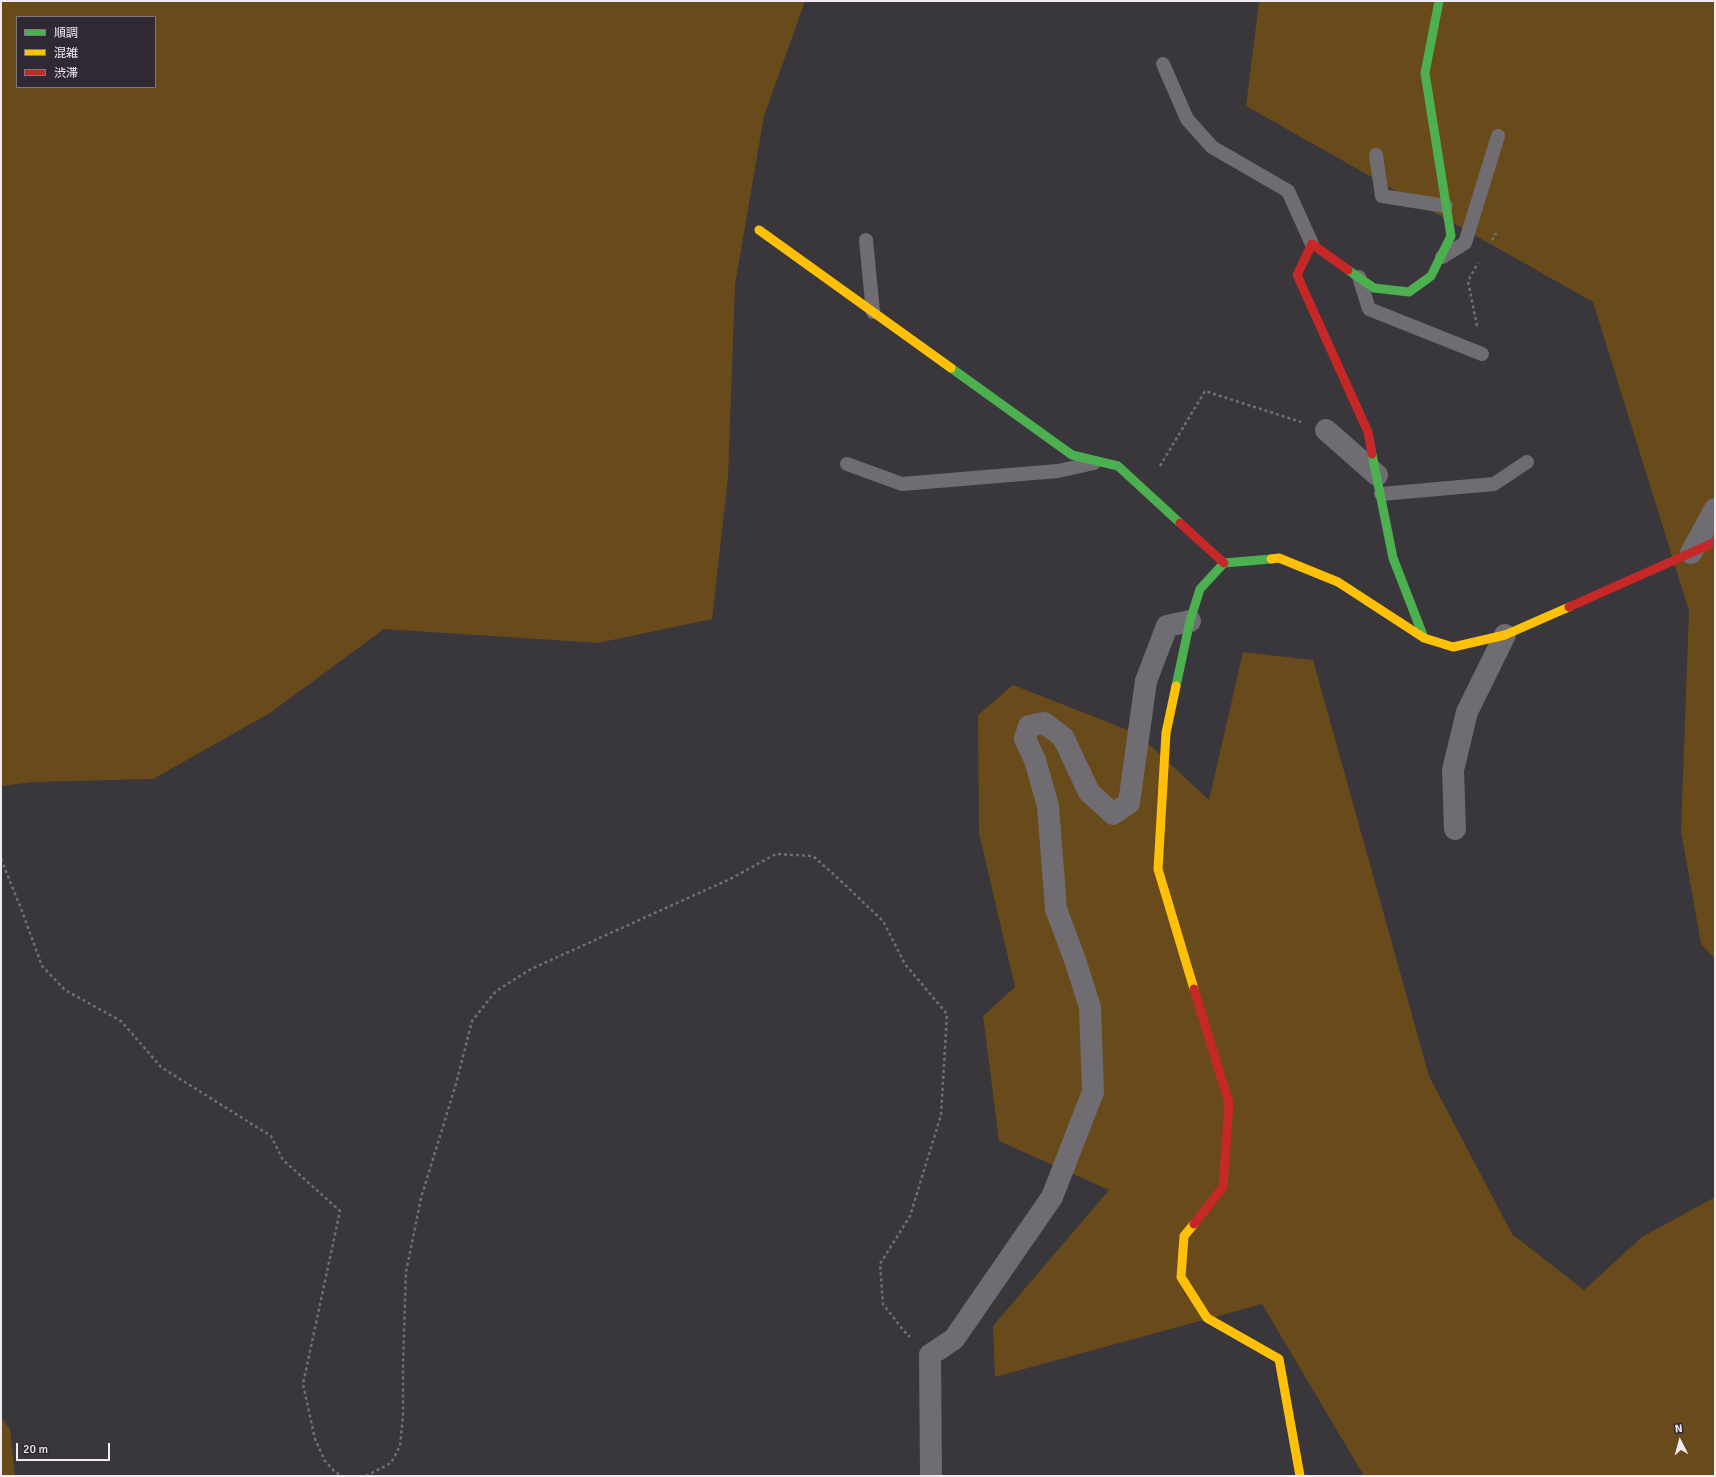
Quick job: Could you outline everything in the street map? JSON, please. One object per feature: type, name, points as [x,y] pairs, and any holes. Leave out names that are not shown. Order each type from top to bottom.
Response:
[{"type":"street","points":[[1424,638],[1393,558],[1368,432],[1297,275],[1312,244],[1374,288],[1409,292],[1431,276],[1450,236],[1425,73],[1440,3]]},
{"type":"street","points":[[759,230],[1072,455],[1118,466],[1224,564]]},
{"type":"street","points":[[1326,430],[1379,485]]},
{"type":"street","points":[[1692,553],[1715,509]]},
{"type":"street","points":[[1300,1476],[1279,1359],[1207,1318],[1181,1277],[1184,1236],[1223,1187],[1230,1103],[1158,869],[1166,733],[1190,621],[1200,589],[1224,564],[1279,558],[1338,582],[1424,638],[1453,647],[1506,635],[1715,542]]},
{"type":"street","points":[[931,1476],[930,1354],[954,1340],[1052,1197],[1094,1092],[1090,1006],[1056,909],[1048,806],[1036,760],[1025,739],[1029,726],[1044,723],[1063,737],[1089,792],[1113,814],[1129,803],[1146,681],[1167,626],[1190,621]]},
{"type":"street","points":[[1455,829],[1453,770],[1467,712],[1506,635]]},
{"type":"lane","points":[[1163,64],[1187,119],[1212,147],[1288,191],[1312,244]]},
{"type":"lane","points":[[1440,258],[1465,243],[1498,136]]},
{"type":"lane","points":[[1376,155],[1382,196],[1446,206]]},
{"type":"lane","points":[[866,240],[873,312]]},
{"type":"lane","points":[[1359,277],[1369,309],[1482,354]]},
{"type":"lane","points":[[847,464],[902,484],[1058,471],[1099,461]]},
{"type":"lane","points":[[1379,485],[1494,484],[1527,462]]},
{"type":"path","points":[[1465,243],[1496,234],[1492,241]]},
{"type":"path","points":[[1480,261],[1468,281],[1482,354]]},
{"type":"path","points":[[1145,490],[1205,391],[1326,430]]},
{"type":"path","points":[[366,1476],[377,1472],[391,1463],[400,1446],[403,1416],[406,1272],[421,1198],[456,1084],[472,1021],[496,991],[531,969],[730,880],[776,854],[813,856],[841,881],[883,921],[905,964],[947,1014],[941,1115],[910,1216],[880,1264],[883,1304],[904,1331],[930,1354]]},
{"type":"path","points":[[1,859],[22,910],[42,966],[66,990],[121,1021],[161,1067],[271,1136],[283,1160],[340,1211],[303,1384],[315,1439],[325,1461],[336,1472],[343,1476]]},
{"type":"path","points":[[376,1476],[377,1472]]},
{"type":"shaded area","points":[[1,1],[805,1],[764,116],[735,285],[728,478],[712,619],[598,643],[384,629],[270,713],[153,779],[34,782],[1,786]]},
{"type":"shaded area","points":[[1259,1],[1715,1],[1715,959],[1701,944],[1681,831],[1689,611],[1593,302],[1246,106]]},
{"type":"shaded area","points":[[1243,652],[1313,660],[1429,1076],[1512,1234],[1584,1290],[1642,1237],[1715,1197],[1715,1476],[1364,1476],[1262,1304],[995,1377],[993,1326],[1109,1190],[999,1141],[983,1016],[1015,987],[979,833],[978,715],[1013,685],[1138,734],[1209,800]]},
{"type":"shaded area","points":[[1,1417],[10,1429],[15,1476],[1,1476]]},
{"type":"traffic: fast","points":[[1348,270],[1374,288],[1409,292],[1431,276],[1451,236],[1425,73],[1439,1]]},
{"type":"traffic: fast","points":[[951,368],[1072,455],[1118,466],[1180,523]]},
{"type":"traffic: fast","points":[[1372,454],[1393,558],[1424,638]]},
{"type":"traffic: fast","points":[[1176,686],[1190,621],[1200,589],[1224,563],[1271,559]]},
{"type":"traffic: slow","points":[[759,230],[951,368]]},
{"type":"traffic: slow","points":[[1271,559],[1279,558],[1338,582],[1424,638],[1453,647],[1505,635],[1569,607]]},
{"type":"traffic: slow","points":[[1176,686],[1166,733],[1158,869],[1194,989]]},
{"type":"traffic: slow","points":[[1194,1224],[1184,1236],[1181,1277],[1207,1318],[1279,1359],[1300,1476]]},
{"type":"traffic: jam","points":[[1348,270],[1312,244],[1297,275],[1368,432],[1372,454]]},
{"type":"traffic: jam","points":[[1180,523],[1224,563]]},
{"type":"traffic: jam","points":[[1569,607],[1715,542]]},
{"type":"traffic: jam","points":[[1194,989],[1229,1103],[1223,1187],[1194,1224]]}]
